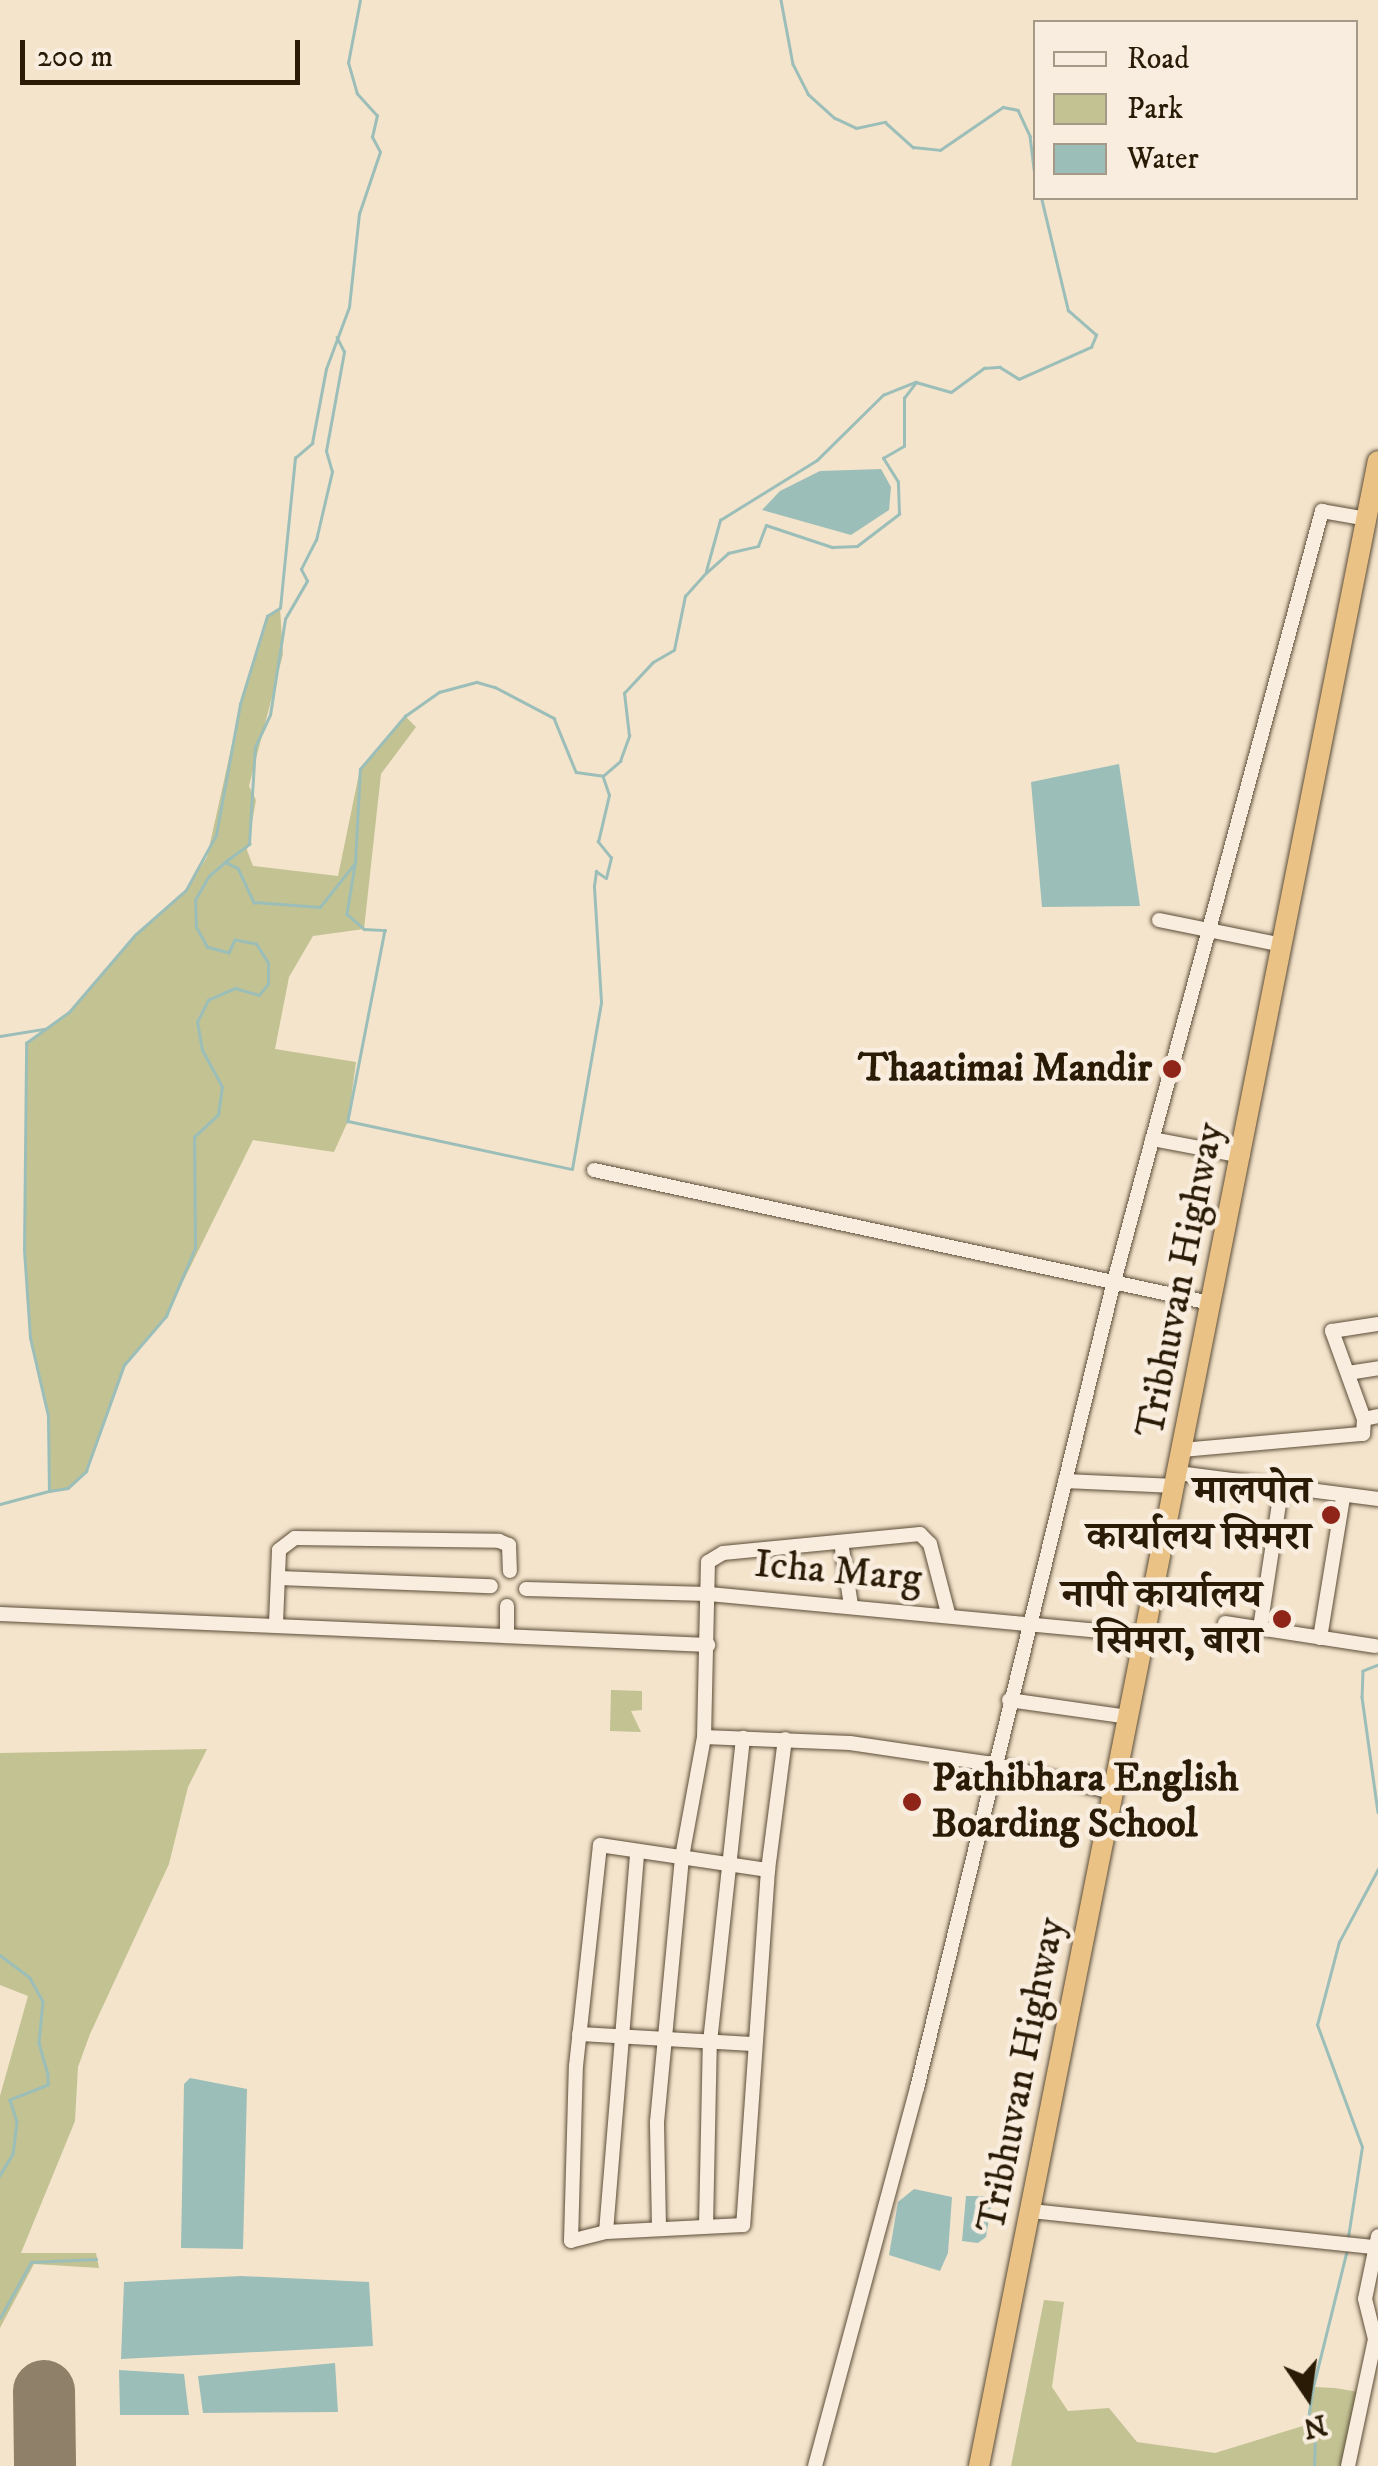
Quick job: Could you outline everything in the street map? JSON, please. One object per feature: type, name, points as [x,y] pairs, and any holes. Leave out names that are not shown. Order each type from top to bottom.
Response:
[{"type":"highway","name":"Tribhuvan Highway","points":[[979,2466],[1210,1303],[1370,550],[1368,519],[1378,461]]},
{"type":"street","points":[[816,2466],[936,2013],[992,1764],[1113,1285],[1206,930],[1272,714],[1322,511],[1368,519]]},
{"type":"street","points":[[1159,920],[1283,946]]},
{"type":"street","points":[[1152,1139],[1242,1156]]},
{"type":"street","points":[[594,1170],[1210,1303]]},
{"type":"street","points":[[1182,1450],[1363,1434],[1371,1417],[1332,1331],[1378,1324]]},
{"type":"street","points":[[1348,1373],[1378,1368]]},
{"type":"street","points":[[1065,1481],[1176,1480],[1378,1500]]},
{"type":"street","points":[[1260,1628],[1281,1491]]},
{"type":"street","points":[[1320,1638],[1344,1496]]},
{"type":"street","points":[[276,1624],[282,1545],[295,1538],[500,1540],[508,1546],[510,1572],[526,1589],[518,1603],[507,1606],[497,1602],[491,1586]]},
{"type":"street","points":[[659,2228],[657,2122],[682,1857],[704,1737],[708,1562],[716,1554],[926,1538],[948,1613]]},
{"type":"street","points":[[841,1542],[850,1605]]},
{"type":"street","points":[[278,1578],[491,1586],[510,1572]]},
{"type":"street","name":"Icha Marg","points":[[526,1589],[708,1594],[1029,1620],[1144,1635]]},
{"type":"street","points":[[507,1606],[507,1636]]},
{"type":"street","points":[[0,1614],[708,1645]]},
{"type":"street","points":[[1225,1623],[1375,1646]]},
{"type":"street","points":[[1009,1700],[1128,1716]]},
{"type":"street","points":[[704,1737],[785,1739],[992,1764],[1112,1792]]},
{"type":"street","points":[[706,2226],[710,2042],[725,1864],[743,1738]]},
{"type":"street","points":[[768,1870],[600,1845],[579,2034],[572,2240],[606,2232],[744,2225],[768,1870],[785,1739]]},
{"type":"street","points":[[606,2232],[637,1851]]},
{"type":"street","points":[[579,2034],[754,2044]]},
{"type":"street","points":[[1031,2211],[1348,2245],[1375,2242],[1365,2299],[1376,2339],[1348,2466]]},
{"type":"green space","points":[[280,608],[283,654],[249,786],[256,800],[247,850],[253,866],[338,876],[360,769],[405,716],[416,727],[381,774],[364,929],[313,936],[289,977],[275,1049],[356,1062],[348,1121],[334,1152],[253,1140],[166,1316],[124,1365],[86,1471],[68,1488],[49,1491],[48,1416],[30,1338],[24,1250],[26,1043],[69,1012],[135,935],[186,890],[207,857],[241,704],[267,616]]},
{"type":"green space","points":[[611,1690],[642,1691],[642,1710],[631,1711],[641,1732],[610,1731]]},
{"type":"green space","points":[[207,1749],[188,1787],[169,1864],[90,2034],[78,2067],[75,2121],[21,2253],[96,2253],[99,2268],[34,2264],[0,2328],[0,2096],[28,1996],[0,1985],[0,1753]]},
{"type":"green space","points":[[1044,2300],[1064,2302],[1052,2387],[1068,2411],[1109,2408],[1137,2442],[1215,2453],[1306,2425],[1313,2387],[1364,2393],[1348,2466],[1011,2466]]},
{"type":"water","points":[[881,469],[891,487],[889,510],[851,535],[762,510],[780,491],[820,471]]},
{"type":"water","points":[[1119,764],[1140,906],[1042,907],[1031,782]]},
{"type":"water","points":[[190,2078],[247,2089],[243,2249],[181,2248],[184,2084]]},
{"type":"water","points":[[914,2189],[952,2197],[948,2253],[940,2271],[889,2255],[898,2202]]},
{"type":"water","points":[[966,2196],[993,2196],[986,2237],[978,2243],[962,2241]]},
{"type":"water","points":[[241,2276],[369,2282],[373,2346],[121,2359],[124,2282]]},
{"type":"water","points":[[335,2363],[338,2412],[203,2413],[198,2376]]},
{"type":"water","points":[[119,2370],[184,2374],[189,2415],[120,2415]]},
{"type":"waterway","points":[[0,1504],[49,1491],[48,1416],[30,1338],[24,1250],[26,1043],[69,1012],[135,935],[186,890],[216,835],[240,704],[267,616],[280,608],[295,458],[312,443],[326,369],[349,307],[359,214],[380,152],[372,137],[377,116],[357,94],[348,63],[360,0]]},
{"type":"waterway","points":[[781,0],[793,64],[808,94],[835,118],[856,128],[885,122],[913,147],[940,150],[1003,107],[1018,110],[1030,136],[1033,160]]},
{"type":"waterway","points":[[49,1491],[68,1488],[86,1471],[124,1365],[166,1316],[195,1248],[194,1137],[218,1115],[222,1087],[202,1050],[197,1022],[208,1000],[235,988],[259,995],[268,984],[268,963],[256,944],[235,940],[229,953],[207,947],[196,927],[195,900],[209,876],[225,862],[238,868],[254,902],[320,907],[355,863],[360,769],[405,716],[439,692],[477,682],[495,687],[554,718],[576,772],[603,776],[620,761],[629,736],[624,693],[653,662],[674,650],[685,596],[728,553],[758,546],[766,525],[832,547],[857,546],[899,514],[898,482],[883,458],[904,446],[904,398],[916,382],[951,392],[984,368],[1000,367],[1019,379],[1091,347],[1096,335],[1068,311],[1041,200]]},
{"type":"waterway","points":[[226,861],[249,844],[255,747],[270,715],[285,619],[307,581],[301,569],[316,540],[332,472],[326,451],[344,352],[337,338]]},
{"type":"waterway","points":[[706,571],[720,520],[817,460],[883,395],[916,382]]},
{"type":"waterway","points":[[355,865],[347,914],[364,929],[385,930],[348,1121],[572,1169],[601,1002],[594,886],[596,871],[606,878],[611,858],[598,842],[609,795],[603,778]]},
{"type":"waterway","points":[[0,1036],[43,1029]]},
{"type":"waterway","points":[[1378,1665],[1363,1671],[1362,1697],[1378,1812]]},
{"type":"waterway","points":[[1348,2237],[1362,2147],[1317,2025],[1339,1942],[1378,1869]]},
{"type":"waterway","points":[[0,1955],[30,1978],[43,2001],[39,2043],[48,2075],[48,2085],[10,2100],[17,2122],[13,2154],[0,2176]]},
{"type":"waterway","points":[[1314,2466],[1315,2439],[1307,2425],[1347,2250]]},
{"type":"waterway","points":[[0,2318],[31,2262],[96,2259]]},
{"type":"runway","points":[[44,2391],[45,2466]]},
{"type":"place","name":"Thaatimai Mandir","points":[[1172,1069]]},
{"type":"place","name":"मालपोत कार्यालय सिमरा","points":[[1331,1515]]},
{"type":"place","name":"नापी कार्यालय सिमरा, बारा","points":[[1282,1619]]},
{"type":"place","name":"Pathibhara English Boarding School","points":[[912,1802]]}]
